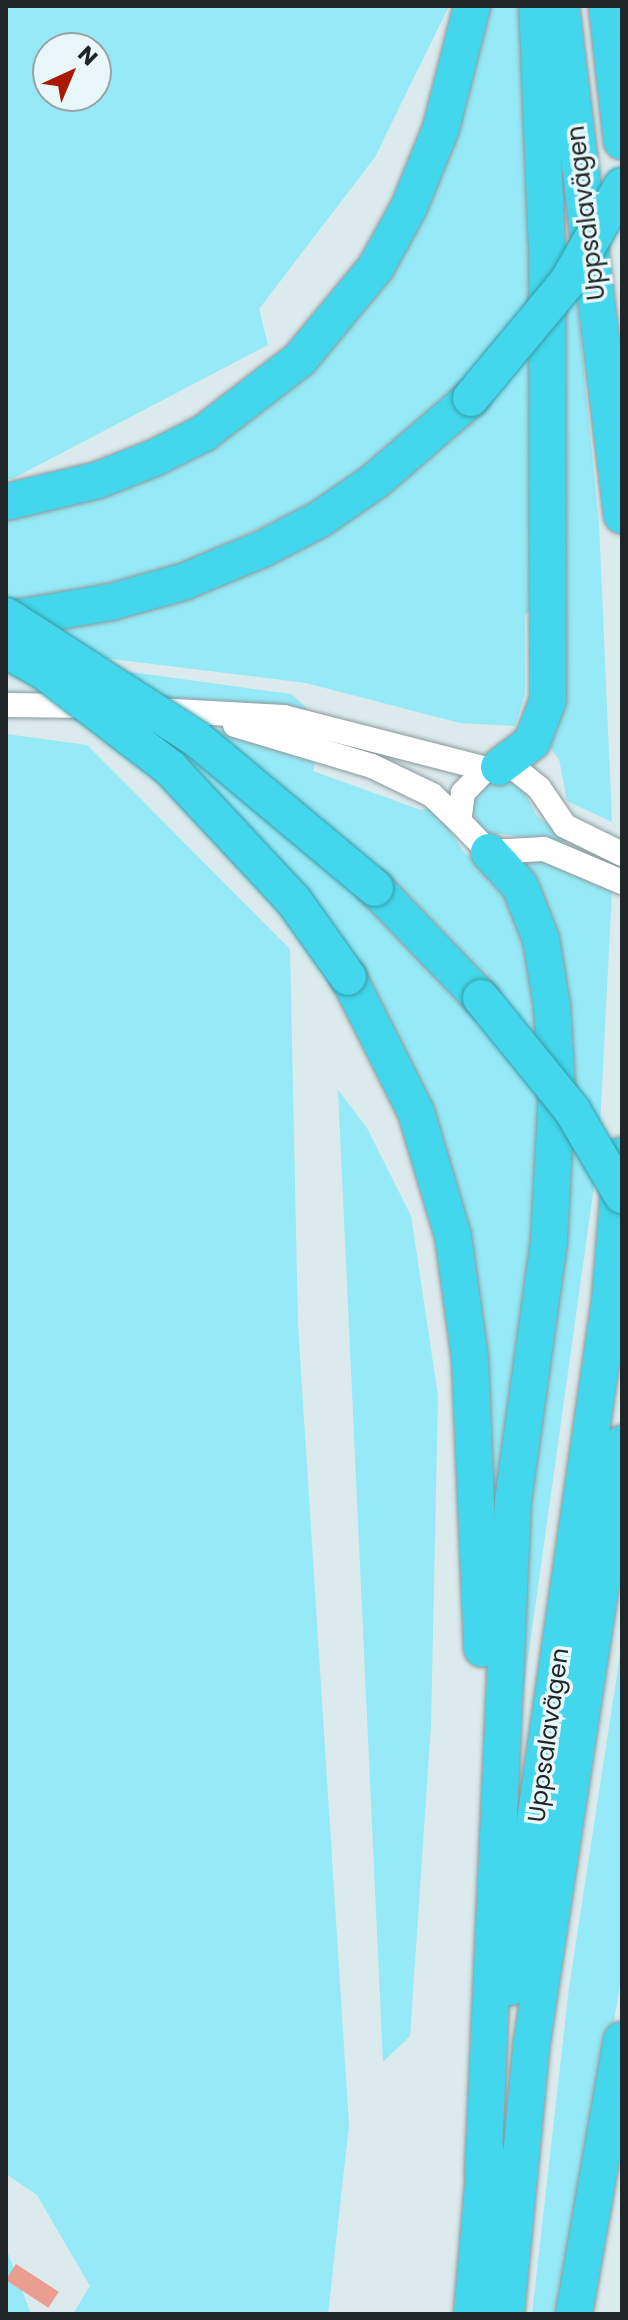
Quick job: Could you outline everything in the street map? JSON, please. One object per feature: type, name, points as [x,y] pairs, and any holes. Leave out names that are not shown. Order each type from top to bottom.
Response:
[{"type":"highway","points":[[6,502],[98,480],[154,458],[217,424],[300,359],[376,267],[409,207],[441,128],[472,6]]},
{"type":"highway","points":[[492,768],[532,742],[548,700],[547,251],[537,6]]},
{"type":"highway","name":"Uppsalavägen","points":[[561,6],[622,515]]},
{"type":"highway","name":"Uppsalavägen","points":[[607,6],[622,141]]},
{"type":"highway","points":[[6,618],[51,615],[183,582],[262,549],[320,519],[375,481],[471,398],[552,304],[622,186]]},
{"type":"highway","points":[[6,618],[197,739],[375,888],[481,998],[572,1110],[622,1195]]},
{"type":"highway","points":[[6,650],[45,672],[170,768],[276,879],[348,977],[389,1050],[437,1173],[453,1236],[470,1359],[481,1549],[483,2174]]},
{"type":"highway","points":[[483,2174],[512,1515],[549,1242],[557,1089],[552,1006],[541,939],[520,886],[489,852]]},
{"type":"highway","name":"Uppsalavägen","points":[[472,2314],[483,2174],[608,1315],[622,1155]]},
{"type":"highway","name":"Uppsalavägen","points":[[506,2314],[531,2048],[622,1444]]},
{"type":"highway","points":[[574,2314],[622,2040]]},
{"type":"street","points":[[6,705],[284,717],[528,776],[554,815],[579,835],[622,854]]},
{"type":"street","points":[[182,713],[309,744],[372,766],[432,795],[489,852],[528,848],[564,855],[622,882]]},
{"type":"street","points":[[459,821],[463,793],[492,768]]},
{"type":"shaded area","points":[[6,6],[449,6],[375,157],[259,309],[268,345],[12,479],[6,479]]},
{"type":"shaded area","points":[[482,6],[525,6],[539,297],[461,388],[356,474],[304,507],[181,565],[16,606],[6,601],[6,511],[107,489],[359,307]]},
{"type":"shaded area","points":[[576,291],[599,524],[612,822],[567,801],[559,759],[544,741],[558,316]]},
{"type":"shaded area","points":[[540,341],[534,605],[525,616],[525,694],[515,726],[460,723],[306,683],[104,658],[54,627],[248,568]]},
{"type":"shaded area","points":[[124,671],[291,694],[308,709],[289,712],[162,697]]},
{"type":"shaded area","points":[[131,721],[153,722],[296,832],[471,1012],[549,1108],[491,1584],[408,1061]]},
{"type":"shaded area","points":[[205,727],[263,738],[315,763],[313,771],[421,810],[435,807],[463,851],[516,896],[549,1055],[362,856]]},
{"type":"shaded area","points":[[6,734],[87,745],[290,949],[298,1325],[349,2125],[328,2314],[73,2314],[90,2286],[37,2195],[6,2174]]},
{"type":"shaded area","points":[[507,780],[523,789],[537,816],[567,838],[565,842],[483,832],[473,813],[474,801],[488,783]]},
{"type":"shaded area","points":[[548,861],[612,890],[600,1126],[567,1079],[512,862]]},
{"type":"shaded area","points":[[338,1090],[367,1128],[411,1216],[438,1396],[431,1725],[410,2036],[383,2062]]},
{"type":"shaded area","points":[[567,1133],[595,1179],[513,1765],[516,1641]]},
{"type":"shaded area","points":[[622,1642],[622,1974],[563,2314],[532,2314],[569,1988]]},
{"type":"shaded area","points":[[6,2248],[31,2314],[6,2314]]},
{"type":"building","points":[[16,2264],[59,2292],[48,2308],[6,2280]]}]
